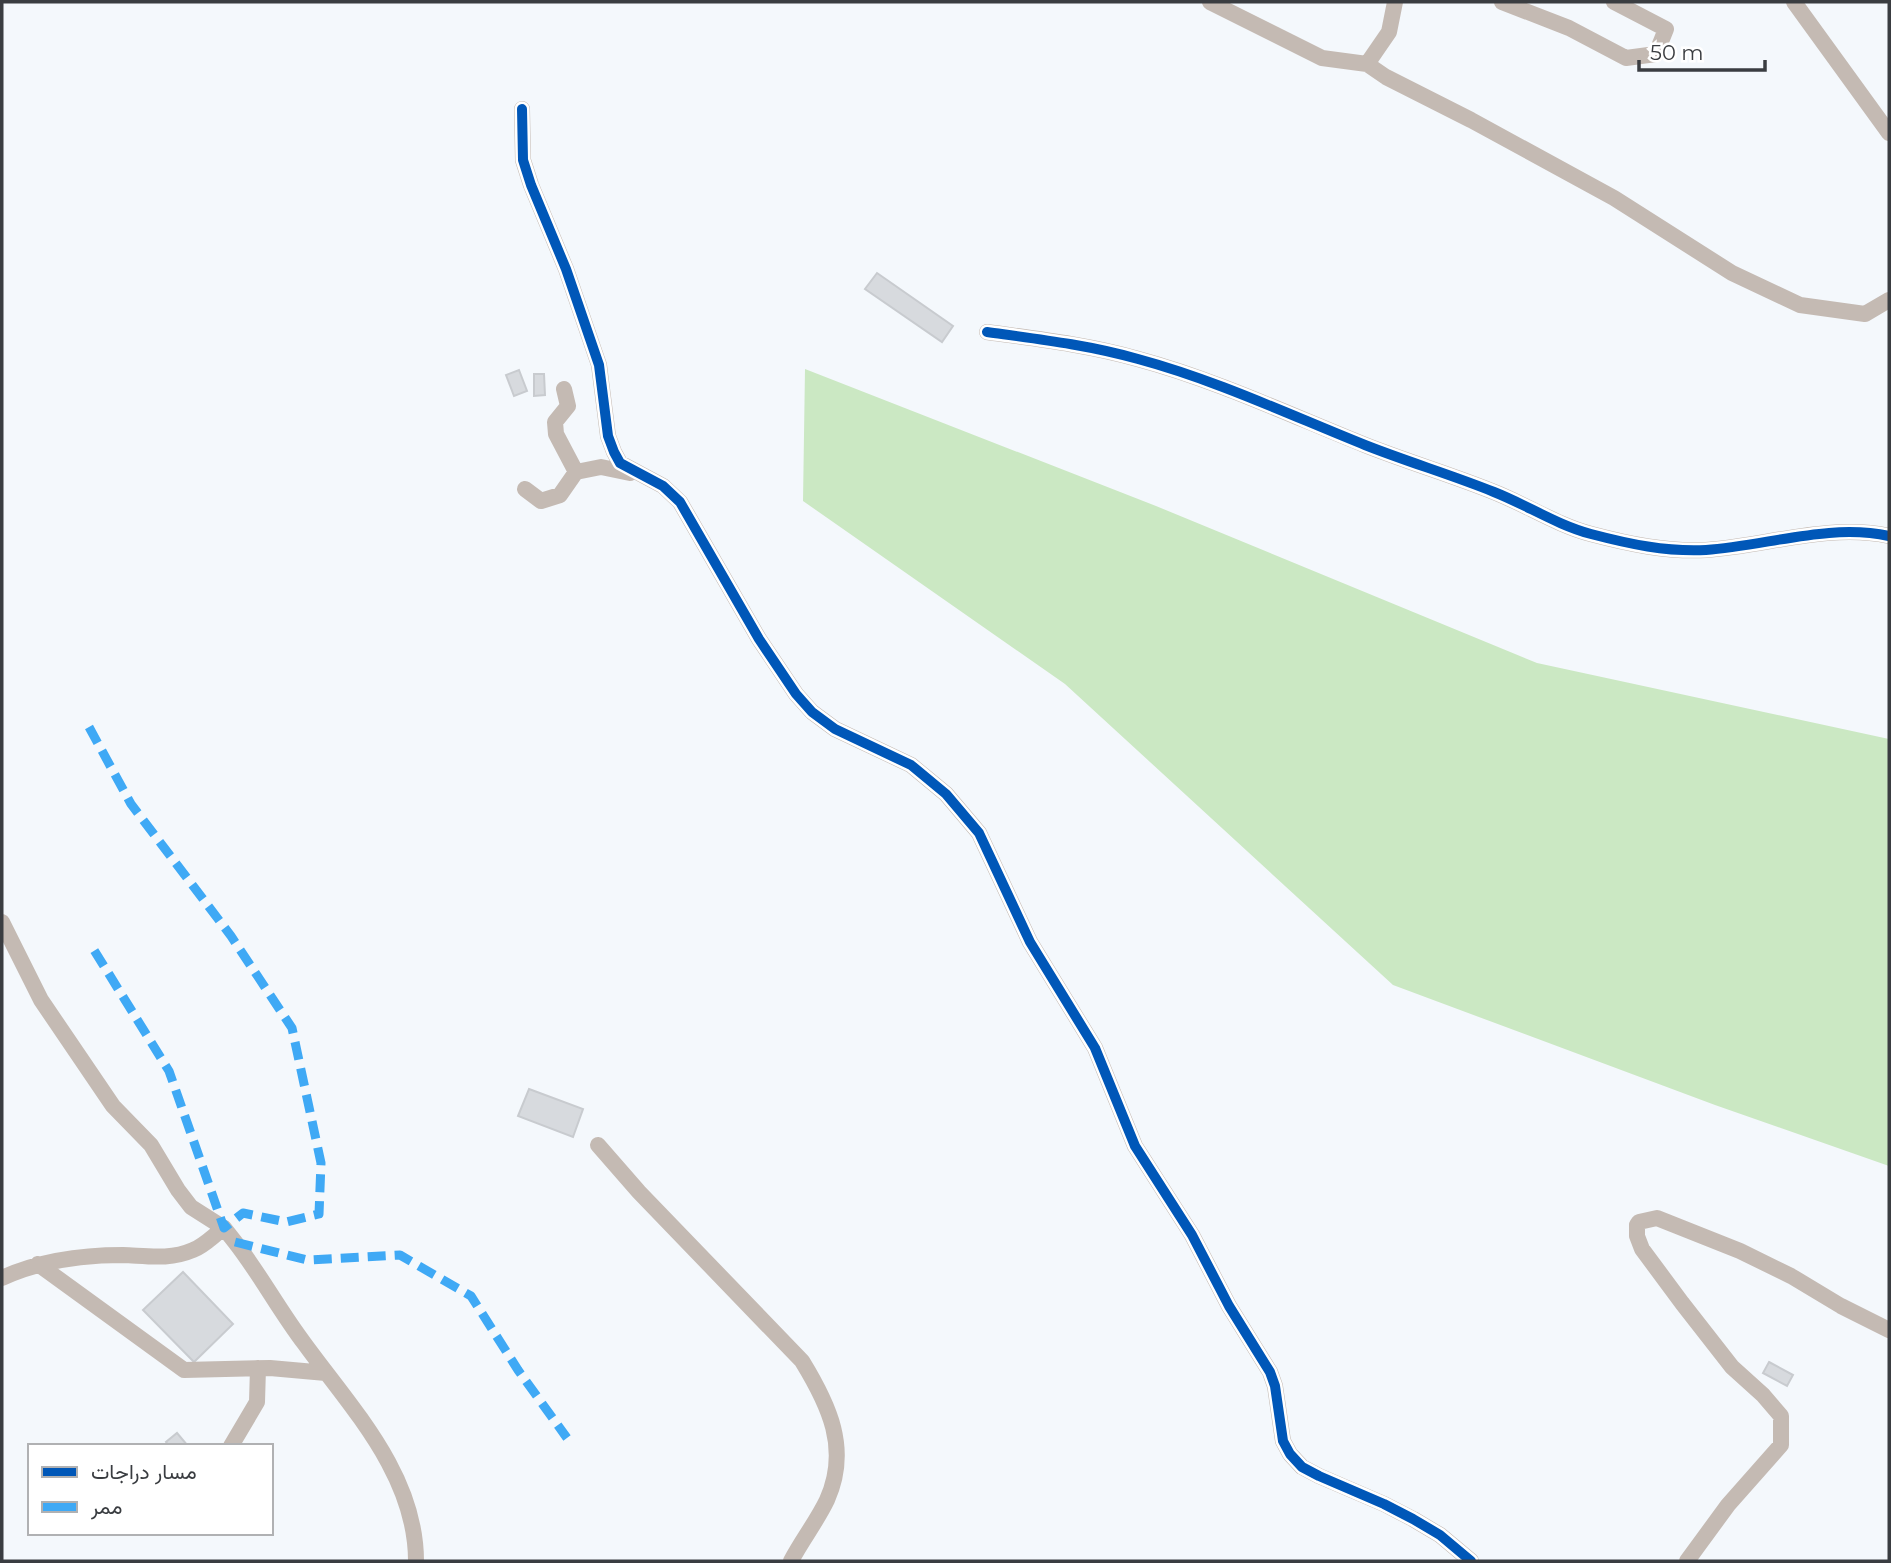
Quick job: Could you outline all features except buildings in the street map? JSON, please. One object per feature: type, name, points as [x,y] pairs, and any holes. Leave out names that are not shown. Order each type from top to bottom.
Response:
[{"type":"street","points":[[1210,2],[1322,58],[1367,64],[1614,198],[1732,274],[1801,305],[1865,314],[1889,300]]},
{"type":"street","points":[[1367,64],[1389,32],[1395,2]]},
{"type":"street","points":[[1502,2],[1569,28],[1626,58],[1656,54],[1666,29],[1614,2]]},
{"type":"street","points":[[1794,2],[1889,133]]},
{"type":"street","points":[[522,109],[523,160],[566,269],[599,365],[608,436],[620,463],[663,486],[680,502],[760,639],[796,694],[812,712],[835,729],[911,765],[946,794],[979,833],[1030,942],[1096,1048],[1141,1156],[1192,1235],[1229,1306],[1270,1372],[1275,1386],[1283,1441],[1290,1454],[1302,1466],[1319,1476],[1413,1519],[1440,1535],[1471,1561]]},
{"type":"street","points":[[987,332],[1063,342],[1137,358],[1201,378],[1424,468],[1495,492],[1588,533],[1645,547],[1673,551],[1695,550],[1824,534],[1861,533],[1889,537]]},
{"type":"street","points":[[564,389],[568,406],[555,422],[556,434],[576,471]]},
{"type":"street","points":[[525,489],[541,501],[560,495],[576,471],[601,467],[643,476]]},
{"type":"street","points":[[2,922],[41,1000],[113,1106],[151,1145],[191,1207],[224,1228],[248,1258],[302,1341],[369,1432],[401,1488],[412,1514],[416,1561]]},
{"type":"street","points":[[598,1145],[639,1192],[802,1361],[821,1391],[838,1438],[836,1473],[827,1499],[791,1561]]},
{"type":"street","points":[[1687,1561],[1728,1505],[1781,1445],[1781,1416],[1763,1395],[1732,1367],[1642,1249],[1637,1236],[1639,1222],[1657,1218],[1740,1251],[1889,1330]]},
{"type":"street","points":[[2,1278],[38,1264],[75,1257],[174,1256],[195,1250],[224,1228]]},
{"type":"street","points":[[38,1264],[184,1370],[258,1368],[326,1373]]},
{"type":"street","points":[[232,1444],[257,1402],[258,1368]]},
{"type":"green space","points":[[805,369],[1156,506],[1537,663],[1889,739],[1889,1166],[1715,1105],[1393,985],[1065,684],[803,501]]},
{"type":"marked path","points":[[89,727],[131,804],[231,936],[292,1028],[321,1163],[319,1214],[286,1222],[243,1213],[224,1228],[169,1071],[94,950]]},
{"type":"marked path","points":[[235,1242],[307,1260],[400,1255],[471,1296],[518,1370],[567,1438]]},
{"type":"cycle path","points":[[522,109],[523,160],[566,269],[599,365],[608,436],[620,463],[663,486],[680,502],[759,639],[796,694],[812,712],[835,729],[911,765],[946,794],[979,833],[1030,942],[1095,1048],[1135,1146],[1192,1235],[1229,1306],[1270,1372],[1275,1386],[1283,1441],[1290,1454],[1302,1467],[1319,1476],[1413,1519],[1440,1535],[1471,1561]]},
{"type":"cycle path","points":[[987,332],[1082,346],[1167,367],[1494,492],[1566,525],[1619,541],[1662,548],[1706,550],[1844,532],[1889,536]]}]
